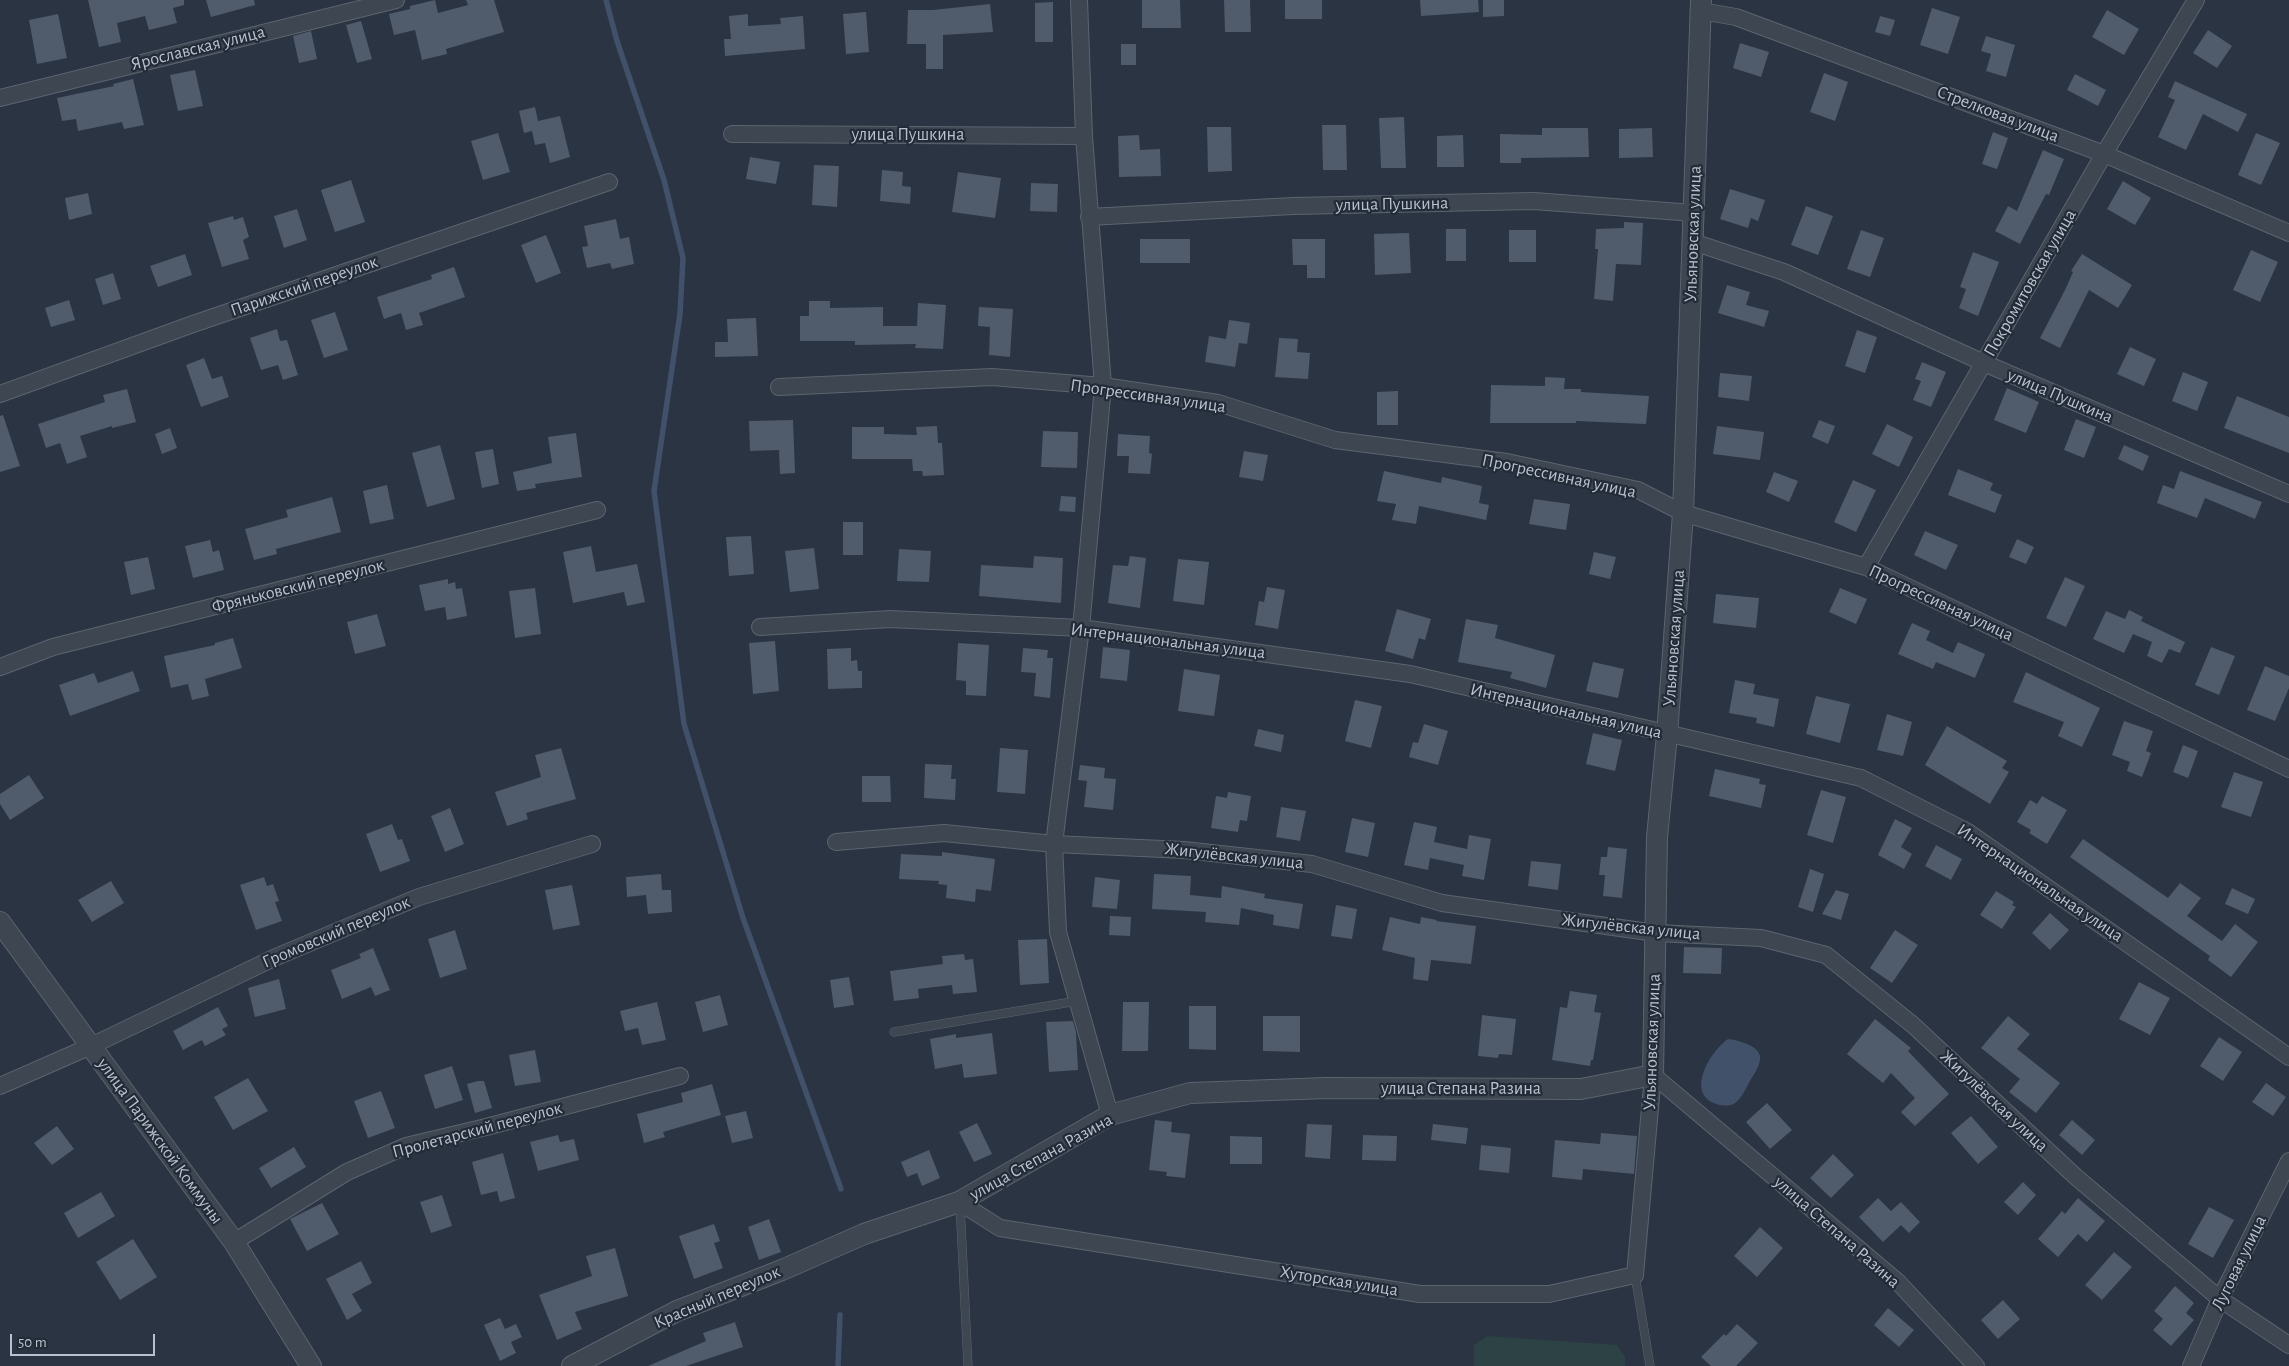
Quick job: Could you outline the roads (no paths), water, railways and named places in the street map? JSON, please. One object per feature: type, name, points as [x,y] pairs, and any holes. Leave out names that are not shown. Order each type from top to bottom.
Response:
[{"type":"street","name":"Ярославская улица","points":[[0,98],[396,0]]},
{"type":"street","points":[[1079,0],[1089,217],[1103,386],[1081,628],[1054,844],[1058,932],[1110,1115]]},
{"type":"street","name":"Покромитовская улица","points":[[1866,567],[2104,154],[2196,0]]},
{"type":"street","name":"Стрелковая улица","points":[[1701,6],[1736,17],[2104,154],[2289,233]]},
{"type":"street","name":"Ульяновская улица","points":[[1635,1275],[1653,1075],[1656,837],[1668,735],[1683,512],[1701,6]]},
{"type":"street","name":"улица Пушкина","points":[[732,134],[1084,136]]},
{"type":"street","name":"Парижский переулок","points":[[0,394],[193,324],[609,182]]},
{"type":"street","name":"улица Пушкина","points":[[1089,217],[1293,206],[1534,201],[1694,213]]},
{"type":"street","name":"улица Пушкина","points":[[1693,242],[1784,272],[1984,363],[2289,494]]},
{"type":"street","name":"Прогрессивная улица","points":[[779,386],[992,377],[1103,386],[1218,403],[1335,440],[1507,462],[1638,490],[1683,512],[1866,567],[2289,769]]},
{"type":"street","name":"Фряньковский переулок","points":[[0,667],[63,645],[597,510]]},
{"type":"street","name":"Интернациональная улица","points":[[760,627],[890,619],[1081,628],[1410,674],[1861,778],[1968,832],[2289,1057]]},
{"type":"street","name":"Жигулёвская улица","points":[[836,842],[944,834],[1054,844],[1184,850],[1312,864],[1442,903],[1656,933],[1761,938],[1826,955],[1913,1025],[2076,1177],[2220,1299],[2289,1345]]},
{"type":"street","name":"Громовский переулок","points":[[0,1086],[90,1046],[276,957],[419,897],[592,844]]},
{"type":"street","name":"улица Парижской Коммуны","points":[[0,922],[234,1242],[311,1366]]},
{"type":"street","name":"улица Степана Разина","points":[[864,1234],[959,1202],[1110,1115],[1190,1093],[1326,1088],[1581,1089],[1653,1075],[1898,1282],[1976,1366]]},
{"type":"street","name":"Пролетарский переулок","points":[[234,1242],[347,1172],[406,1146],[486,1128],[680,1076]]},
{"type":"street","name":"Луговая улица","points":[[2191,1366],[2220,1299],[2289,1161]]},
{"type":"street","name":"Хуторская улица","points":[[959,1202],[1000,1228],[1420,1294],[1549,1294],[1635,1275]]},
{"type":"street","name":"Красный переулок","points":[[572,1366],[677,1311],[782,1270],[864,1234]]},
{"type":"lane","points":[[894,1032],[1077,1001]]},
{"type":"lane","points":[[959,1202],[968,1366]]},
{"type":"lane","points":[[1635,1275],[1650,1366]]},
{"type":"water","points":[[1728,1039],[1751,1046],[1758,1052],[1760,1059],[1757,1069],[1744,1093],[1733,1104],[1724,1106],[1709,1100],[1703,1093],[1701,1084],[1707,1063]]},
{"type":"waterway","points":[[606,0],[617,41],[664,180],[683,258],[680,314],[654,491],[684,724],[743,918],[841,1189]]},
{"type":"waterway","points":[[838,1366],[840,1315]]}]
